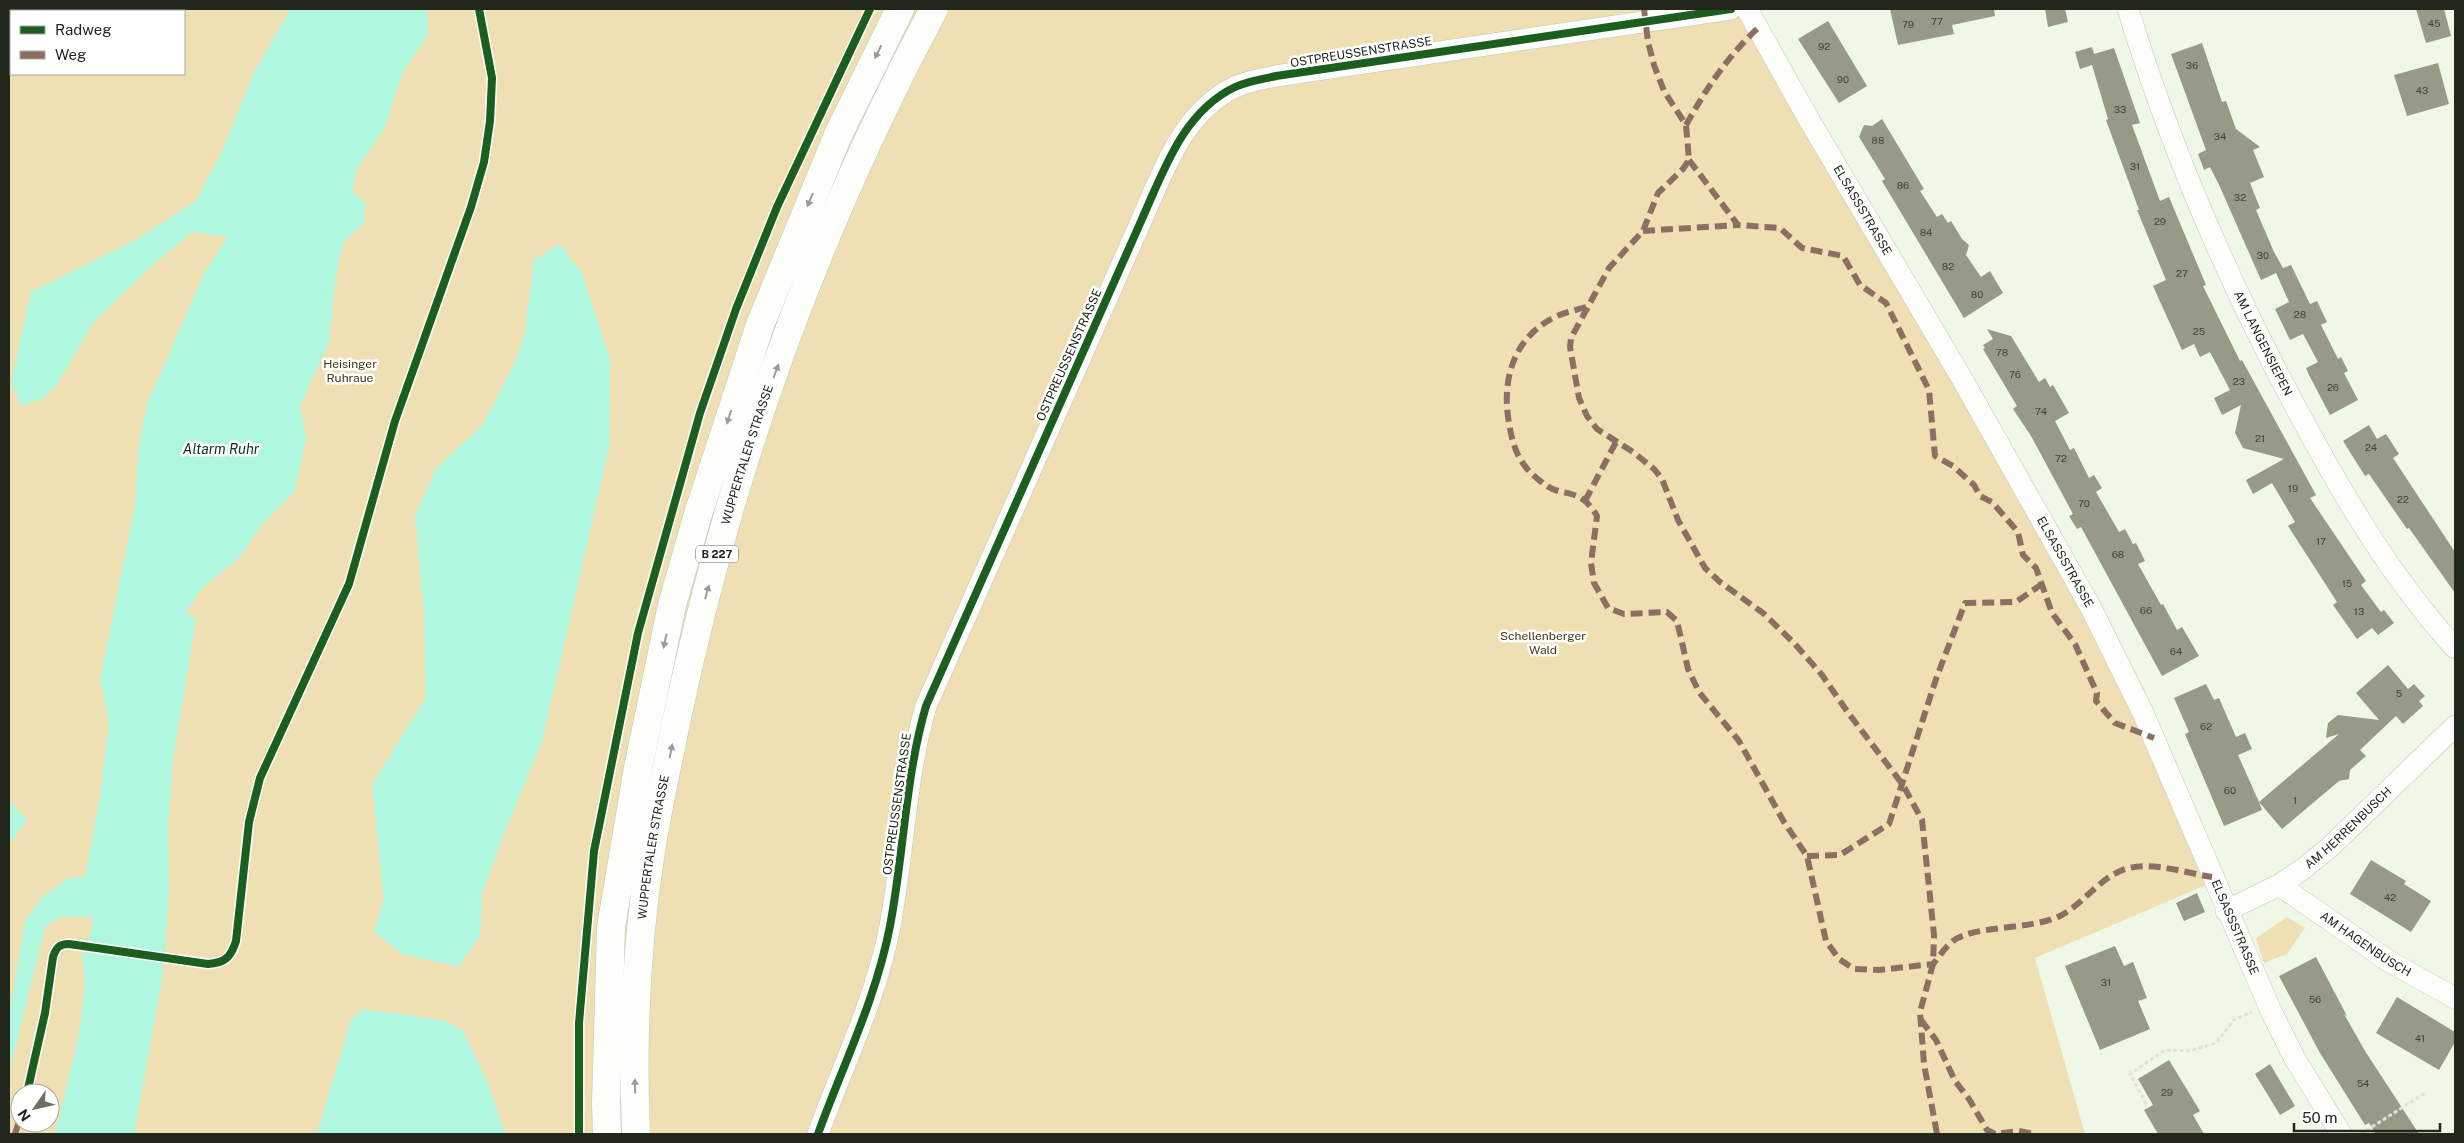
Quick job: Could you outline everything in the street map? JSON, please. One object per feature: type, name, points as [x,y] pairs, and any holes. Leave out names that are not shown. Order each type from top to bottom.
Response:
[{"type":"main road","name":"B 227","points":[[607,1134],[606,1095],[611,927],[638,768],[672,605],[698,514],[760,325],[838,135],[900,9]]},
{"type":"main road","name":"WUPPERTALER STRASSE","points":[[636,1134],[635,1030],[639,944],[651,851],[693,644],[755,427],[793,324],[838,209],[873,131],[934,9]]},
{"type":"street","name":"OSTPREUSSENSTRASSE","points":[[818,1134],[878,975],[890,926],[911,766],[926,706],[1174,148],[1191,122],[1218,97],[1236,86],[1276,76],[1731,9]]},
{"type":"street","name":"ELSASSSTRASSE","points":[[1747,9],[1808,118],[1957,369],[2091,608],[2143,713],[2226,911],[2268,1005],[2295,1059],[2341,1134]]},
{"type":"street","name":"AM LANGENSIEPEN","points":[[2128,9],[2142,56],[2193,193],[2274,368],[2342,493],[2369,537],[2455,648]]},
{"type":"street","name":"AM HERRENBUSCH","points":[[2226,911],[2279,885],[2303,869],[2331,846],[2455,726]]},
{"type":"street","name":"AM HAGENBUSCH","points":[[2279,885],[2390,962],[2455,998]]},
{"type":"path","points":[[2146,1104],[2130,1074],[2166,1050],[2189,1051],[2216,1043],[2234,1020],[2268,1005]]},
{"type":"path","points":[[2361,1134],[2425,1093]]},
{"type":"green space","points":[[9,9],[1743,9],[2088,610],[2211,883],[2035,958],[2085,1134],[9,1134]]},
{"type":"green space","points":[[2287,917],[2305,928],[2287,954],[2264,963],[2256,938]]},
{"type":"water","name":"Altarm Ruhr","points":[[290,9],[427,9],[428,35],[403,72],[384,129],[357,169],[352,191],[365,203],[364,222],[343,243],[336,277],[329,341],[300,406],[306,438],[295,491],[262,525],[238,559],[203,587],[186,612],[196,619],[173,759],[168,828],[169,896],[162,980],[134,1134],[55,1134],[60,1133],[60,1113],[79,1035],[85,981],[82,957],[92,928],[92,916],[60,917],[45,927],[9,1072],[9,1013],[25,921],[44,895],[70,878],[85,877],[100,796],[109,723],[100,680],[135,505],[139,444],[147,405],[204,273],[228,237],[192,232],[148,269],[93,323],[56,386],[42,399],[21,406],[11,382],[31,292],[137,239],[196,201],[224,147],[253,74]]},
{"type":"water","points":[[559,244],[582,273],[610,360],[609,448],[542,741],[482,894],[480,936],[458,967],[402,954],[374,932],[384,899],[372,784],[426,698],[424,612],[415,517],[436,468],[482,426],[515,362],[525,332],[534,260]]},
{"type":"water","points":[[9,800],[27,820],[9,844]]},
{"type":"water","points":[[363,1009],[443,1020],[462,1029],[487,1081],[505,1134],[317,1134],[351,1019]]},
{"type":"building","points":[[1890,9],[1994,9],[1995,16],[1952,25],[1954,34],[1898,45]]},
{"type":"building","points":[[2045,9],[2065,9],[2068,22],[2048,27]]},
{"type":"building","points":[[2416,9],[2444,9],[2451,36],[2426,43]]},
{"type":"building","points":[[1828,21],[1867,86],[1839,103],[1798,39]]},
{"type":"building","points":[[2202,43],[2222,102],[2226,101],[2236,129],[2260,147],[2253,150],[2264,177],[2250,183],[2260,208],[2256,210],[2274,252],[2283,268],[2291,265],[2310,304],[2317,301],[2327,322],[2321,325],[2338,359],[2341,357],[2348,371],[2344,373],[2358,400],[2330,415],[2306,368],[2318,362],[2303,334],[2290,340],[2275,309],[2289,302],[2276,273],[2261,280],[2210,167],[2204,170],[2198,154],[2206,150],[2171,54]]},
{"type":"building","points":[[2092,47],[2094,54],[2114,48],[2140,123],[2132,125],[2160,201],[2169,197],[2206,285],[2203,286],[2240,361],[2242,360],[2316,495],[2310,498],[2366,581],[2361,585],[2381,612],[2384,610],[2394,623],[2378,635],[2372,628],[2357,639],[2333,605],[2337,602],[2288,526],[2295,522],[2272,483],[2253,494],[2246,480],[2284,459],[2243,448],[2235,433],[2241,405],[2222,415],[2214,398],[2230,390],[2210,352],[2200,357],[2194,344],[2182,350],[2153,286],[2166,280],[2137,210],[2139,210],[2106,120],[2108,119],[2092,65],[2080,69],[2075,52]]},
{"type":"building","points":[[2438,63],[2449,104],[2407,116],[2394,75]]},
{"type":"building","points":[[1882,119],[1924,189],[1920,191],[1937,217],[1942,214],[1948,223],[1951,221],[1962,239],[1969,245],[1966,255],[1981,277],[1990,271],[2003,293],[1964,318],[1882,181],[1885,179],[1859,137],[1864,125],[1872,126]]},
{"type":"building","points":[[1987,329],[2011,336],[2039,382],[2045,378],[2050,387],[2053,385],[2069,413],[2055,421],[2070,450],[2074,448],[2089,478],[2094,475],[2102,488],[2096,492],[2119,532],[2125,529],[2133,544],[2136,543],[2145,561],[2138,564],[2161,605],[2163,604],[2177,630],[2182,627],[2199,656],[2162,676],[2081,527],[2077,529],[2069,516],[2073,514],[2031,436],[2013,409],[2017,406],[1983,349],[1985,348],[1983,345],[1993,339]]},
{"type":"building","points":[[2369,425],[2377,439],[2386,434],[2399,454],[2393,458],[2455,552],[2455,593],[2369,474],[2365,476],[2343,441]]},
{"type":"building","points":[[2388,665],[2408,689],[2414,684],[2425,696],[2419,701],[2423,706],[2403,724],[2396,716],[2360,750],[2366,756],[2350,770],[2349,779],[2339,781],[2282,829],[2259,802],[2339,734],[2326,738],[2328,723],[2338,715],[2379,720],[2356,693]]},
{"type":"building","points":[[2206,684],[2214,700],[2219,698],[2236,737],[2245,733],[2252,749],[2238,755],[2262,810],[2224,826],[2185,734],[2189,732],[2174,698]]},
{"type":"building","points":[[2371,860],[2406,881],[2404,884],[2431,901],[2411,932],[2350,894]]},
{"type":"building","points":[[2197,893],[2205,912],[2184,921],[2176,903]]},
{"type":"building","points":[[2115,946],[2124,966],[2133,962],[2147,998],[2138,1001],[2150,1029],[2100,1050],[2065,966]]},
{"type":"building","points":[[2316,957],[2347,1016],[2344,1014],[2365,1051],[2419,1134],[2376,1134],[2369,1123],[2365,1125],[2320,1053],[2279,976]]},
{"type":"building","points":[[2397,997],[2455,1032],[2455,1042],[2439,1070],[2376,1033]]},
{"type":"building","points":[[2169,1060],[2200,1111],[2193,1115],[2204,1134],[2158,1134],[2144,1110],[2153,1105],[2138,1079]]},
{"type":"building","points":[[2270,1064],[2295,1106],[2280,1115],[2255,1074]]},
{"type":"marked path","points":[[1644,9],[1648,42],[1654,65],[1664,91],[1686,125],[1689,160],[1683,169],[1658,193],[1643,231],[1609,268],[1571,338],[1570,347],[1579,398],[1587,416],[1597,429],[1633,452],[1654,469],[1662,479],[1678,520],[1705,568],[1720,582],[1763,613],[1794,643],[1822,675],[1903,785],[1922,820],[1934,935],[1933,964],[1920,1012],[1924,1064],[1937,1134]]},
{"type":"marked path","points":[[1686,125],[1718,74],[1736,50],[1758,28]]},
{"type":"marked path","points":[[1689,160],[1738,225],[1780,228],[1802,248],[1843,256],[1860,285],[1886,303],[1929,390],[1935,456],[1953,466],[1974,485],[1980,496],[1992,502],[2018,532],[2023,555],[2036,568],[2052,613],[2075,644],[2097,693],[2096,701],[2115,723],[2154,738]]},
{"type":"marked path","points":[[1643,231],[1738,225]]},
{"type":"marked path","points":[[1586,307],[1557,316],[1542,325],[1530,335],[1514,360],[1509,375],[1507,407],[1515,449],[1525,466],[1538,479],[1551,489],[1581,498],[1589,504],[1597,516],[1591,563],[1594,583],[1608,608],[1624,614],[1667,612],[1677,621],[1688,669],[1699,692],[1739,741],[1784,822],[1807,856],[1826,941],[1839,959],[1854,969],[1879,970],[1933,964],[1950,943],[1962,936],[1975,932],[2034,924],[2060,916],[2101,883],[2129,868],[2139,866],[2159,867],[2212,877]]},
{"type":"marked path","points":[[1585,501],[1616,442]]},
{"type":"marked path","points":[[1807,856],[1840,855],[1889,824],[1936,679],[1965,603],[2016,602],[2042,584]]},
{"type":"marked path","points":[[1921,1020],[1936,1040],[1955,1081],[1969,1099],[1987,1130],[1995,1134],[2019,1131],[2033,1134]]},
{"type":"cycle path","points":[[29,1083],[45,1013],[53,957],[58,947],[69,944],[208,964],[223,961],[234,947],[249,822],[260,778],[349,584],[395,421],[471,207],[484,162],[490,121],[492,78],[479,9]]},
{"type":"cycle path","points":[[579,1134],[579,1023],[594,851],[638,633],[700,413],[736,309],[777,207],[870,9]]},
{"type":"cycle path","points":[[818,1134],[868,1006],[884,953],[895,899],[913,760],[926,706],[1158,181],[1177,144],[1189,127],[1202,111],[1217,98],[1235,87],[1261,79],[1731,9]]},
{"type":"park label","name":"Heisinger Ruhraue","points":[[350,371]]},
{"type":"park label","name":"Schellenberger Wald","points":[[1543,643]]}]
